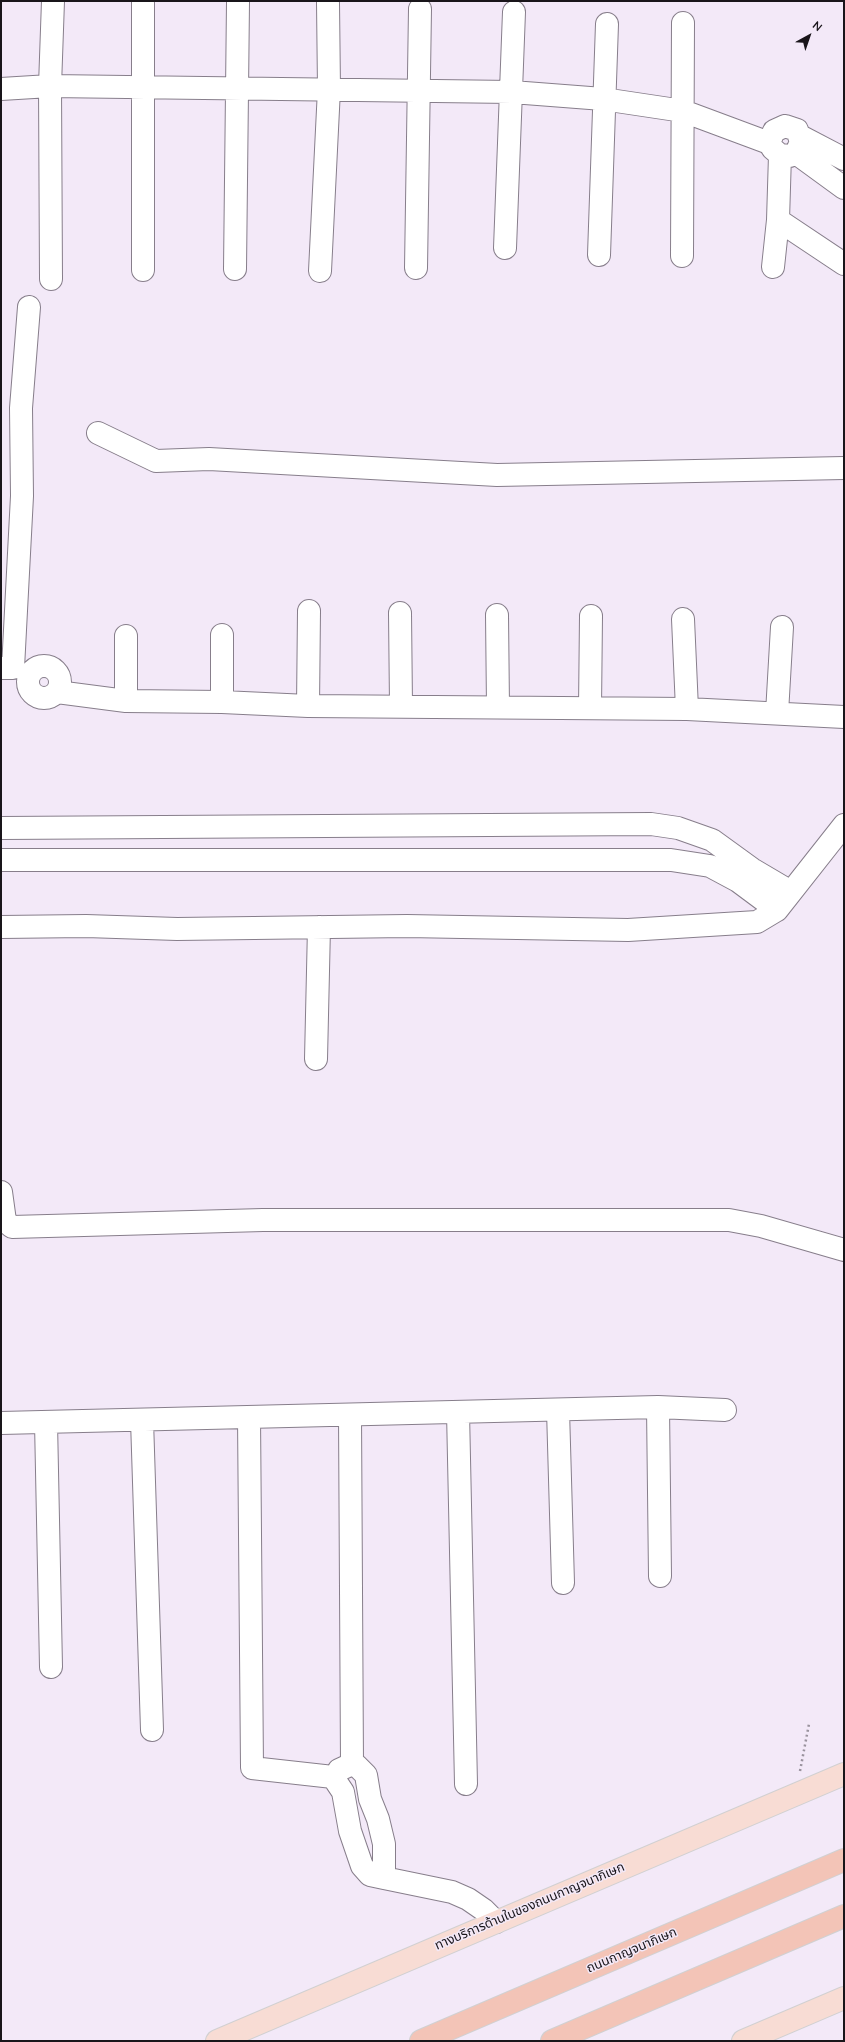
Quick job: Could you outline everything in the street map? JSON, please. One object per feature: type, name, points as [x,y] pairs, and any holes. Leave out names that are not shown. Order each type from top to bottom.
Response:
[{"type":"highway","name":"ถนนกาญจนาภิเษก","points":[[421,2041],[844,1860]]},
{"type":"highway","points":[[552,2041],[844,1916]]},
{"type":"main road","name":"ทางบริการด้านในของถนนกาญจนาภิเษก","points":[[217,2041],[844,1774]]},
{"type":"main road","points":[[744,2040],[844,1998]]},
{"type":"street","points":[[50,279],[50,86],[53,1]]},
{"type":"street","points":[[235,269],[238,2]]},
{"type":"street","points":[[320,271],[329,89],[328,2]]},
{"type":"street","points":[[143,3],[143,270]]},
{"type":"street","points":[[416,268],[420,9]]},
{"type":"street","points":[[505,248],[514,12]]},
{"type":"street","points":[[682,256],[683,23]]},
{"type":"street","points":[[599,255],[607,24]]},
{"type":"street","points":[[1,89],[50,86],[329,89],[418,92],[512,92],[604,99],[683,111],[786,147],[844,159]]},
{"type":"street","points":[[786,147],[844,188]]},
{"type":"street","points":[[773,267],[786,147]]},
{"type":"street","points":[[778,220],[844,264]]},
{"type":"street","points":[[29,307],[21,408],[22,496],[15,670],[45,667],[53,669],[58,676],[60,684],[57,692],[126,701],[222,702],[308,706],[401,705],[687,709],[844,717]]},
{"type":"street","points":[[98,433],[156,460],[209,459],[497,475],[844,468]]},
{"type":"street","points":[[308,706],[309,611]]},
{"type":"street","points":[[400,613],[401,705]]},
{"type":"street","points":[[497,616],[498,706]]},
{"type":"street","points":[[590,708],[591,616]]},
{"type":"street","points":[[683,619],[687,709]]},
{"type":"street","points":[[777,713],[782,627]]},
{"type":"street","points":[[222,635],[222,702]]},
{"type":"street","points":[[126,636],[126,701]]},
{"type":"street","points":[[1,828],[651,824],[678,828],[712,840],[752,869],[791,892]]},
{"type":"street","points":[[1,927],[86,926],[177,929],[512,926],[628,930],[757,922],[778,910],[844,825]]},
{"type":"street","points":[[1,860],[671,860],[710,866],[738,881],[778,910]]},
{"type":"street","points":[[316,1059],[319,927]]},
{"type":"street","points":[[1,1192],[7,1227],[263,1220],[729,1220],[761,1226],[844,1250]]},
{"type":"street","points":[[658,1408],[660,1576]]},
{"type":"street","points":[[1,1423],[658,1408],[725,1410]]},
{"type":"street","points":[[558,1410],[563,1583]]},
{"type":"street","points":[[458,1412],[466,1784]]},
{"type":"street","points":[[350,1415],[352,1764]]},
{"type":"street","points":[[249,1417],[252,1768],[333,1777],[343,1792],[350,1831],[362,1866],[370,1875],[452,1892],[468,1899],[484,1910],[496,1922]]},
{"type":"street","points":[[142,1420],[152,1730]]},
{"type":"street","points":[[46,1422],[51,1666]]},
{"type":"street","points":[[333,1777],[341,1768],[352,1764]]},
{"type":"street","points":[[352,1764],[362,1770],[368,1782],[370,1799],[378,1819],[384,1844],[384,1878]]},
{"type":"path","points":[[796,1794],[809,1724]]}]
